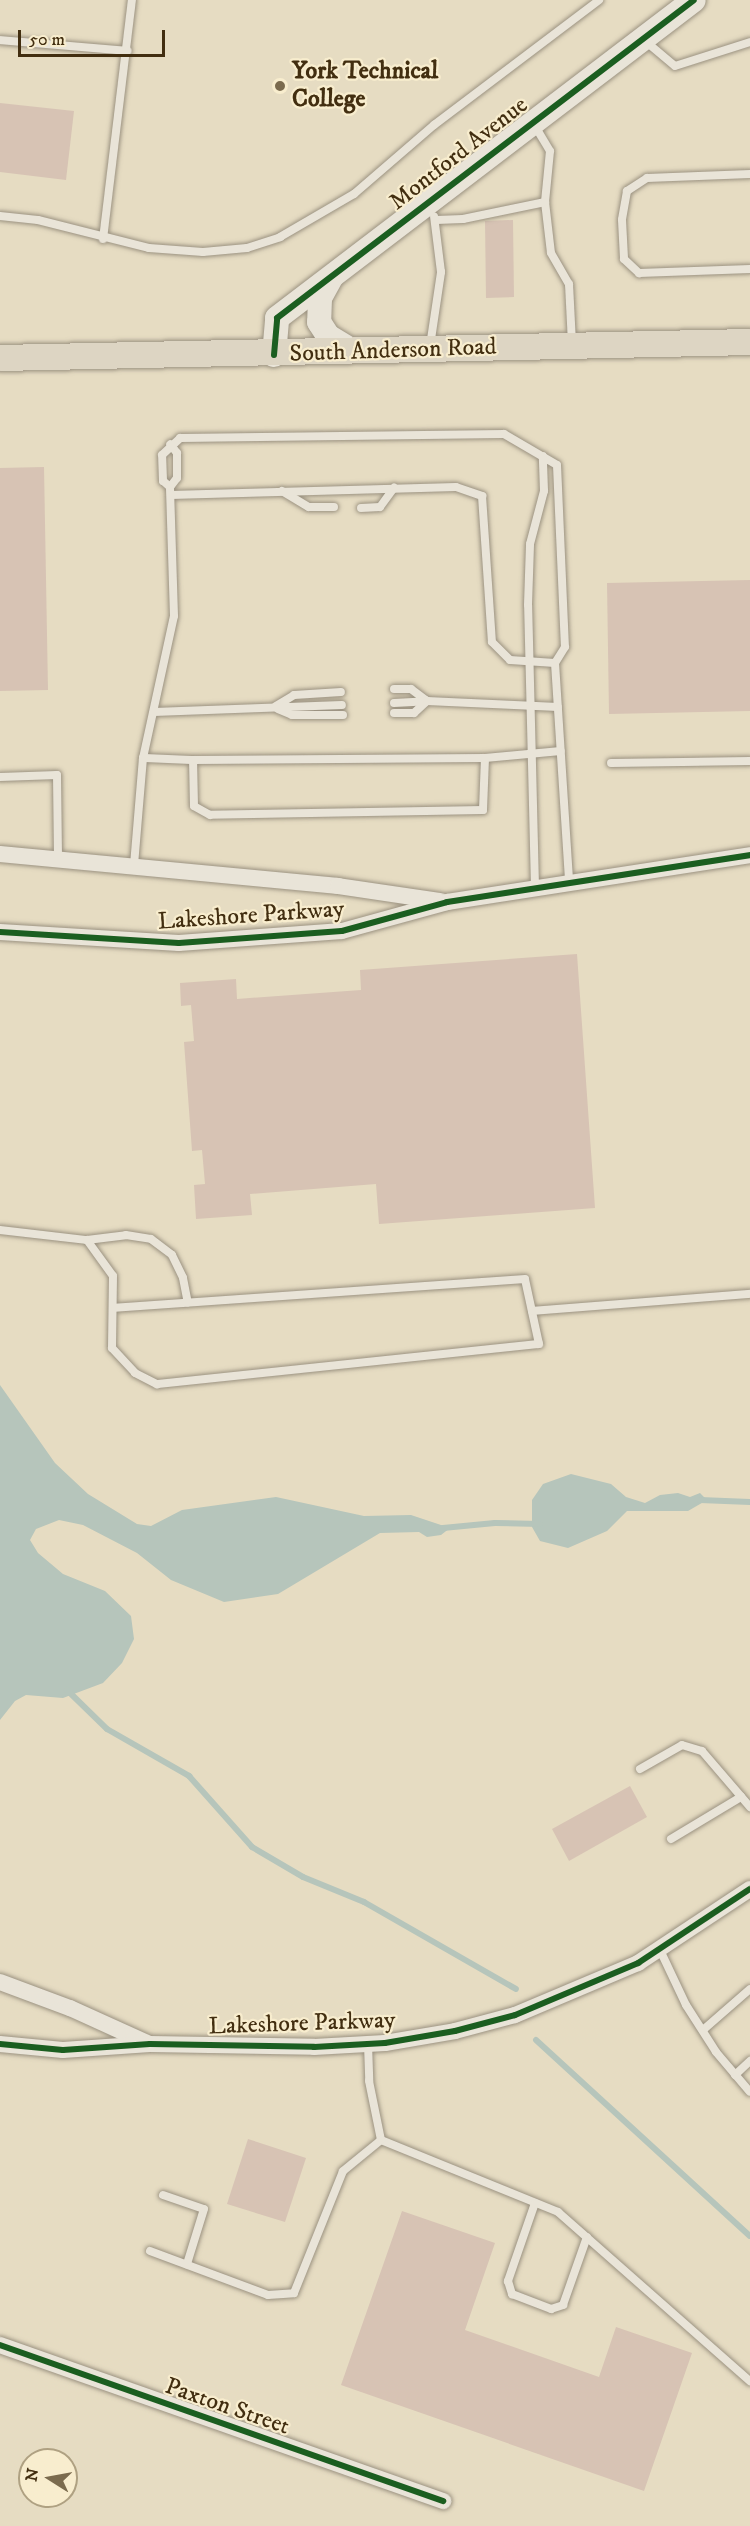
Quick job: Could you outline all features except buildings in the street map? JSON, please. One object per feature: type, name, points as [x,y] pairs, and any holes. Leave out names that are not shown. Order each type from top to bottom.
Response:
[{"type":"main road","name":"South Anderson Road","points":[[0,358],[274,355],[353,351],[750,342]]},
{"type":"street","name":"Montford Avenue","points":[[274,355],[277,318],[332,276],[430,211],[532,120],[693,0]]},
{"type":"street","points":[[332,276],[320,298],[319,322],[328,336],[353,351]]},
{"type":"street","name":"Lakeshore Parkway","points":[[0,854],[58,857],[338,886],[447,902]]},
{"type":"street","name":"Lakeshore Parkway","points":[[0,932],[191,943],[342,931],[447,902],[750,855]]},
{"type":"street","name":"Lakeshore Parkway","points":[[0,2044],[63,2050],[150,2044],[368,2044],[455,2031],[515,2014],[638,1964],[750,1889]]},
{"type":"street","name":"Lakeshore Parkway","points":[[0,1982],[70,2008],[150,2044]]},
{"type":"street","name":"Paxton Street","points":[[0,2344],[443,2501]]},
{"type":"lane","points":[[103,238],[128,51],[132,0]]},
{"type":"lane","points":[[0,216],[38,220],[149,248],[203,252],[247,248],[280,237],[354,194],[434,125],[600,0]]},
{"type":"lane","points":[[642,39],[675,66],[750,42]]},
{"type":"lane","points":[[0,40],[128,51]]},
{"type":"lane","points":[[532,120],[550,151],[546,202],[550,253],[569,284],[573,346]]},
{"type":"lane","points":[[750,174],[647,178],[627,191],[622,220],[624,259],[639,273],[750,269]]},
{"type":"lane","points":[[430,349],[433,309],[441,272],[430,211],[463,219],[546,202]]},
{"type":"lane","points":[[171,491],[163,481],[162,455],[170,444],[180,438],[504,434],[557,465],[560,483],[565,647],[555,663],[569,882]]},
{"type":"lane","points":[[134,865],[143,758],[174,616],[171,491],[177,478],[177,453],[170,444]]},
{"type":"lane","points":[[535,887],[529,661],[530,544],[544,491],[543,456]]},
{"type":"lane","points":[[171,491],[456,487],[482,496],[492,642],[510,660],[555,663]]},
{"type":"lane","points":[[361,508],[380,507],[394,488]]},
{"type":"lane","points":[[282,491],[309,507],[334,507]]},
{"type":"lane","points":[[394,689],[411,689],[427,701]]},
{"type":"lane","points":[[275,707],[294,695],[342,692]]},
{"type":"lane","points":[[394,703],[427,701],[531,707],[558,706]]},
{"type":"lane","points":[[394,713],[414,713],[427,701]]},
{"type":"lane","points":[[154,712],[342,705]]},
{"type":"lane","points":[[275,707],[292,715],[343,716]]},
{"type":"lane","points":[[143,758],[193,760],[485,758],[561,751]]},
{"type":"lane","points":[[193,760],[194,806],[210,815],[483,810],[485,758]]},
{"type":"lane","points":[[611,763],[750,761]]},
{"type":"lane","points":[[0,777],[57,775],[58,857]]},
{"type":"lane","points":[[0,1230],[87,1240],[126,1234],[151,1239],[172,1255],[183,1278],[188,1303]]},
{"type":"lane","points":[[87,1240],[113,1276],[115,1308],[112,1348],[135,1373],[157,1384],[539,1344],[525,1279],[115,1308]]},
{"type":"lane","points":[[532,1311],[750,1294]]},
{"type":"lane","points":[[640,1769],[682,1745],[702,1751],[750,1807]]},
{"type":"lane","points":[[671,1839],[741,1797]]},
{"type":"lane","points":[[660,1950],[686,2005],[735,2075],[750,2092]]},
{"type":"lane","points":[[703,2030],[750,1989]]},
{"type":"lane","points":[[368,2044],[369,2081],[381,2140]]},
{"type":"lane","points":[[735,2075],[750,2061]]},
{"type":"lane","points":[[381,2140],[558,2212],[750,2381]]},
{"type":"lane","points":[[150,2251],[268,2295],[294,2293],[343,2171],[381,2140]]},
{"type":"lane","points":[[163,2195],[204,2209],[187,2264]]},
{"type":"lane","points":[[534,2203],[508,2281],[512,2294],[551,2309],[563,2305],[587,2237]]},
{"type":"shaded area","points":[[0,1385],[55,1463],[88,1494],[137,1524],[151,1526],[182,1510],[276,1497],[364,1516],[411,1515],[450,1528],[441,1535],[427,1537],[419,1532],[380,1533],[278,1594],[224,1602],[171,1580],[137,1553],[83,1525],[59,1520],[36,1529],[30,1540],[38,1553],[63,1574],[105,1591],[131,1616],[134,1639],[122,1663],[103,1683],[63,1698],[26,1695],[15,1701],[0,1720]]},
{"type":"shaded area","points":[[571,1474],[611,1484],[626,1497],[645,1503],[660,1495],[678,1493],[690,1497],[700,1493],[707,1500],[688,1511],[627,1511],[607,1531],[568,1548],[540,1541],[532,1527],[532,1500],[543,1484]]},
{"type":"waterway","points":[[700,1500],[750,1502]]},
{"type":"waterway","points":[[443,1528],[495,1523],[540,1524]]},
{"type":"waterway","points":[[67,1690],[107,1729],[189,1776],[252,1847],[303,1877],[364,1902],[516,1989]]},
{"type":"waterway","points":[[536,2040],[750,2236]]},
{"type":"cycle path","points":[[274,355],[277,318],[694,0]]},
{"type":"cycle path","points":[[0,932],[179,943],[342,931],[447,902],[750,855]]},
{"type":"cycle path","points":[[0,2044],[63,2050],[150,2044],[314,2047],[385,2043],[455,2031],[515,2015],[638,1963],[750,1889]]},
{"type":"cycle path","points":[[0,2345],[443,2501]]},
{"type":"place","name":"York Technical College","points":[[280,86]]}]
